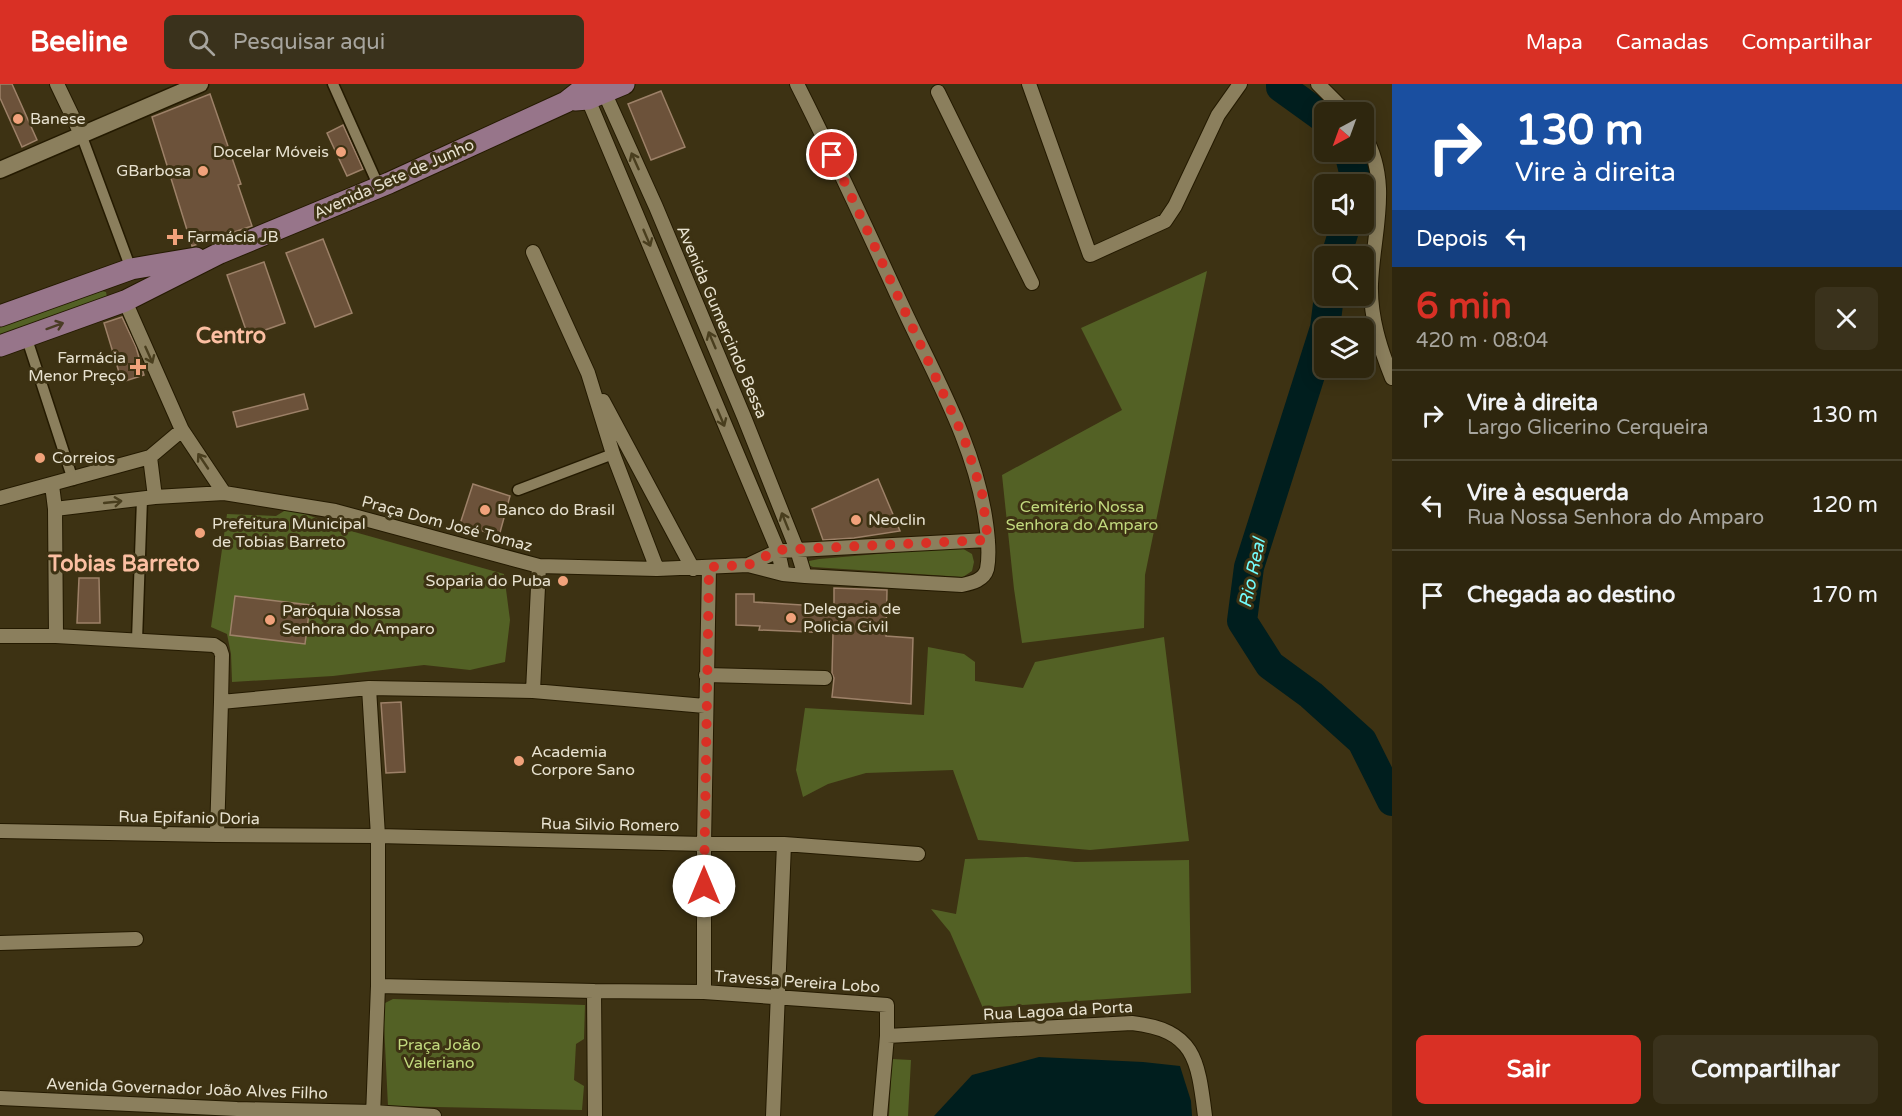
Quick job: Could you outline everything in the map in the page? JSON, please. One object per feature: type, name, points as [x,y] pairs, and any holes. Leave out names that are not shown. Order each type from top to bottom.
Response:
[{"type":"main road","name":"Avenida Sete de Junho","points":[[0,346],[125,301],[220,253],[379,187],[593,89],[624,84]]},
{"type":"main road","name":"Avenida Sete de Junho","points":[[0,316],[131,269],[220,253]]},
{"type":"street","points":[[57,84],[81,134],[131,269]]},
{"type":"street","points":[[0,170],[200,84]]},
{"type":"street","points":[[333,84],[379,187]]},
{"type":"street","points":[[539,566],[693,569],[748,565],[783,574],[962,585],[976,581],[984,575],[987,568],[988,540],[980,485],[961,429],[797,84]]},
{"type":"street","points":[[1029,84],[1090,255],[1165,221],[1175,206],[1224,105],[1240,84]]},
{"type":"street","points":[[1318,84],[1336,102]]},
{"type":"street","points":[[593,89],[778,550],[783,574]]},
{"type":"street","name":"Avenida Gumercindo Bessa","points":[[593,89],[702,318],[797,550],[805,576]]},
{"type":"street","points":[[938,92],[1032,283]]},
{"type":"street","points":[[1374,157],[1380,186],[1371,284],[1372,305],[1377,335],[1392,378]]},
{"type":"street","points":[[533,252],[588,373],[693,569]]},
{"type":"street","points":[[125,301],[182,430],[225,493]]},
{"type":"street","points":[[26,336],[73,480]]},
{"type":"street","points":[[588,373],[613,454],[657,569]]},
{"type":"street","points":[[0,498],[73,480],[150,457],[182,430]]},
{"type":"street","points":[[518,490],[613,454]]},
{"type":"street","points":[[137,640],[150,457]]},
{"type":"street","points":[[52,485],[55,509],[56,636]]},
{"type":"street","name":"Praça Dom José Tomaz","points":[[55,509],[148,498],[225,493],[335,511],[539,566],[532,691]]},
{"type":"street","points":[[748,565],[778,550],[988,540]]},
{"type":"street","points":[[704,992],[705,706],[709,567]]},
{"type":"street","points":[[0,636],[137,640],[214,645],[220,649],[222,655],[217,835]]},
{"type":"street","points":[[706,675],[825,678]]},
{"type":"street","points":[[221,702],[369,688],[532,691],[705,706]]},
{"type":"street","points":[[369,688],[378,836],[378,986],[373,1114],[434,1116]]},
{"type":"street","name":"Rua Epifanio Doria","points":[[0,831],[378,836]]},
{"type":"street","name":"Rua Silvio Romero","points":[[378,836],[784,844],[918,854]]},
{"type":"street","points":[[773,1116],[784,844]]},
{"type":"street","points":[[0,943],[136,939]]},
{"type":"street","points":[[378,986],[594,992],[595,1116]]},
{"type":"street","name":"Travessa Pereira Lobo","points":[[594,992],[704,992],[887,1005],[887,1036],[880,1116]]},
{"type":"street","name":"Rua Lagoa da Porta","points":[[887,1036],[1132,1023],[1152,1025],[1167,1030],[1179,1038],[1192,1056],[1200,1079],[1205,1116]]},
{"type":"street","name":"Avenida Governador João Alves Filho","points":[[0,1098],[237,1113],[373,1114]]},
{"type":"green space","name":"Cemitério Nossa Senhora do Amparo","points":[[1207,271],[1145,575],[1144,628],[1022,643],[1002,475],[1122,410],[1081,328]]},
{"type":"green space","points":[[102,291],[106,292],[107,297],[0,341],[0,325]]},
{"type":"green space","points":[[289,508],[351,531],[504,574],[510,620],[505,662],[470,670],[424,665],[333,676],[232,682],[231,654],[227,634],[211,627],[227,514],[276,516]]},
{"type":"green space","points":[[960,547],[972,554],[974,562],[972,571],[963,577],[808,565],[809,561],[819,559]]},
{"type":"green space","points":[[1164,637],[1189,841],[1090,850],[978,840],[953,770],[866,773],[828,784],[803,797],[796,770],[805,708],[924,715],[928,647],[964,654],[975,662],[975,681],[1023,688],[1035,662]]},
{"type":"green space","points":[[1027,857],[1075,862],[1189,860],[1191,993],[983,1008],[950,932],[931,909],[956,914],[965,859]]},
{"type":"green space","name":"Praça João Valeriano","points":[[393,999],[585,1005],[584,1039],[576,1044],[574,1080],[584,1086],[582,1110],[388,1106],[383,1004]]},
{"type":"green space","points":[[892,1059],[911,1060],[908,1116],[889,1116]]},
{"type":"water","points":[[1039,1057],[1180,1066],[1191,1101],[1192,1116],[934,1116],[972,1075]]},
{"type":"building","name":"Banese","points":[[0,84],[12,84],[37,140],[22,147],[0,98]]},
{"type":"building","points":[[661,91],[685,147],[651,160],[628,104]]},
{"type":"building","name":"GBarbosa","points":[[210,94],[241,184],[238,185],[252,226],[192,246],[152,117]]},
{"type":"building","points":[[343,125],[363,169],[347,176],[327,133]]},
{"type":"building","points":[[323,239],[352,313],[315,327],[286,253]]},
{"type":"building","points":[[264,262],[285,323],[248,336],[227,275]]},
{"type":"building","points":[[122,317],[136,347],[144,375],[122,382],[104,323]]},
{"type":"building","points":[[304,394],[308,409],[237,427],[233,412]]},
{"type":"building","name":"Neoclin","points":[[878,479],[900,531],[823,540],[812,509]]},
{"type":"building","name":"Banco do Brasil","points":[[473,484],[510,496],[499,536],[460,524]]},
{"type":"building","points":[[79,578],[99,578],[100,623],[77,623]]},
{"type":"building","points":[[834,588],[887,590],[886,636],[913,638],[911,704],[832,697],[833,633],[759,630],[760,626],[736,625],[736,594],[754,594],[754,602],[834,607]]},
{"type":"building","name":"Paróquia Nossa Senhora do Amparo","points":[[235,596],[310,605],[305,644],[230,635]]},
{"type":"building","points":[[401,702],[405,772],[386,773],[381,703]]},
{"type":"waterway","name":"Rio Real","points":[[1281,84],[1281,87],[1314,111]]},
{"type":"waterway","name":"Rio Real","points":[[1352,162],[1354,174]]},
{"type":"waterway","name":"Rio Real","points":[[1339,246],[1343,234]]},
{"type":"waterway","name":"Rio Real","points":[[1326,318],[1328,306]]},
{"type":"waterway","name":"Rio Real","points":[[1314,362],[1249,567],[1242,621],[1270,665],[1311,695],[1362,741],[1392,801]]},
{"type":"place","name":"Banese","points":[[18,119]]},
{"type":"place","name":"Docelar Móveis","points":[[341,152]]},
{"type":"place","name":"GBarbosa","points":[[203,171]]},
{"type":"place","name":"Farmácia JB","points":[[175,237]]},
{"type":"place","name":"Farmácia Menor Preço","points":[[138,367]]},
{"type":"place","name":"Correios","points":[[40,458]]},
{"type":"place","name":"Banco do Brasil","points":[[485,510]]},
{"type":"place","name":"Neoclin","points":[[856,520]]},
{"type":"place","name":"Prefeitura Municipal de Tobias Barreto","points":[[200,533]]},
{"type":"place","name":"Soparia do Puba","points":[[563,581]]},
{"type":"place","name":"Delegacia de Policia Civil","points":[[791,618]]},
{"type":"place","name":"Paróquia Nossa Senhora do Amparo","points":[[270,620]]},
{"type":"place","name":"Academia Corpore Sano","points":[[519,761]]},
{"type":"district","name":"Centro","points":[[231,336]]},
{"type":"district","name":"Tobias Barreto","points":[[124,564]]},
{"type":"route","points":[[704,886],[705,706],[709,567],[748,565],[778,550],[988,540],[982,493],[964,438],[832,155]]}]
